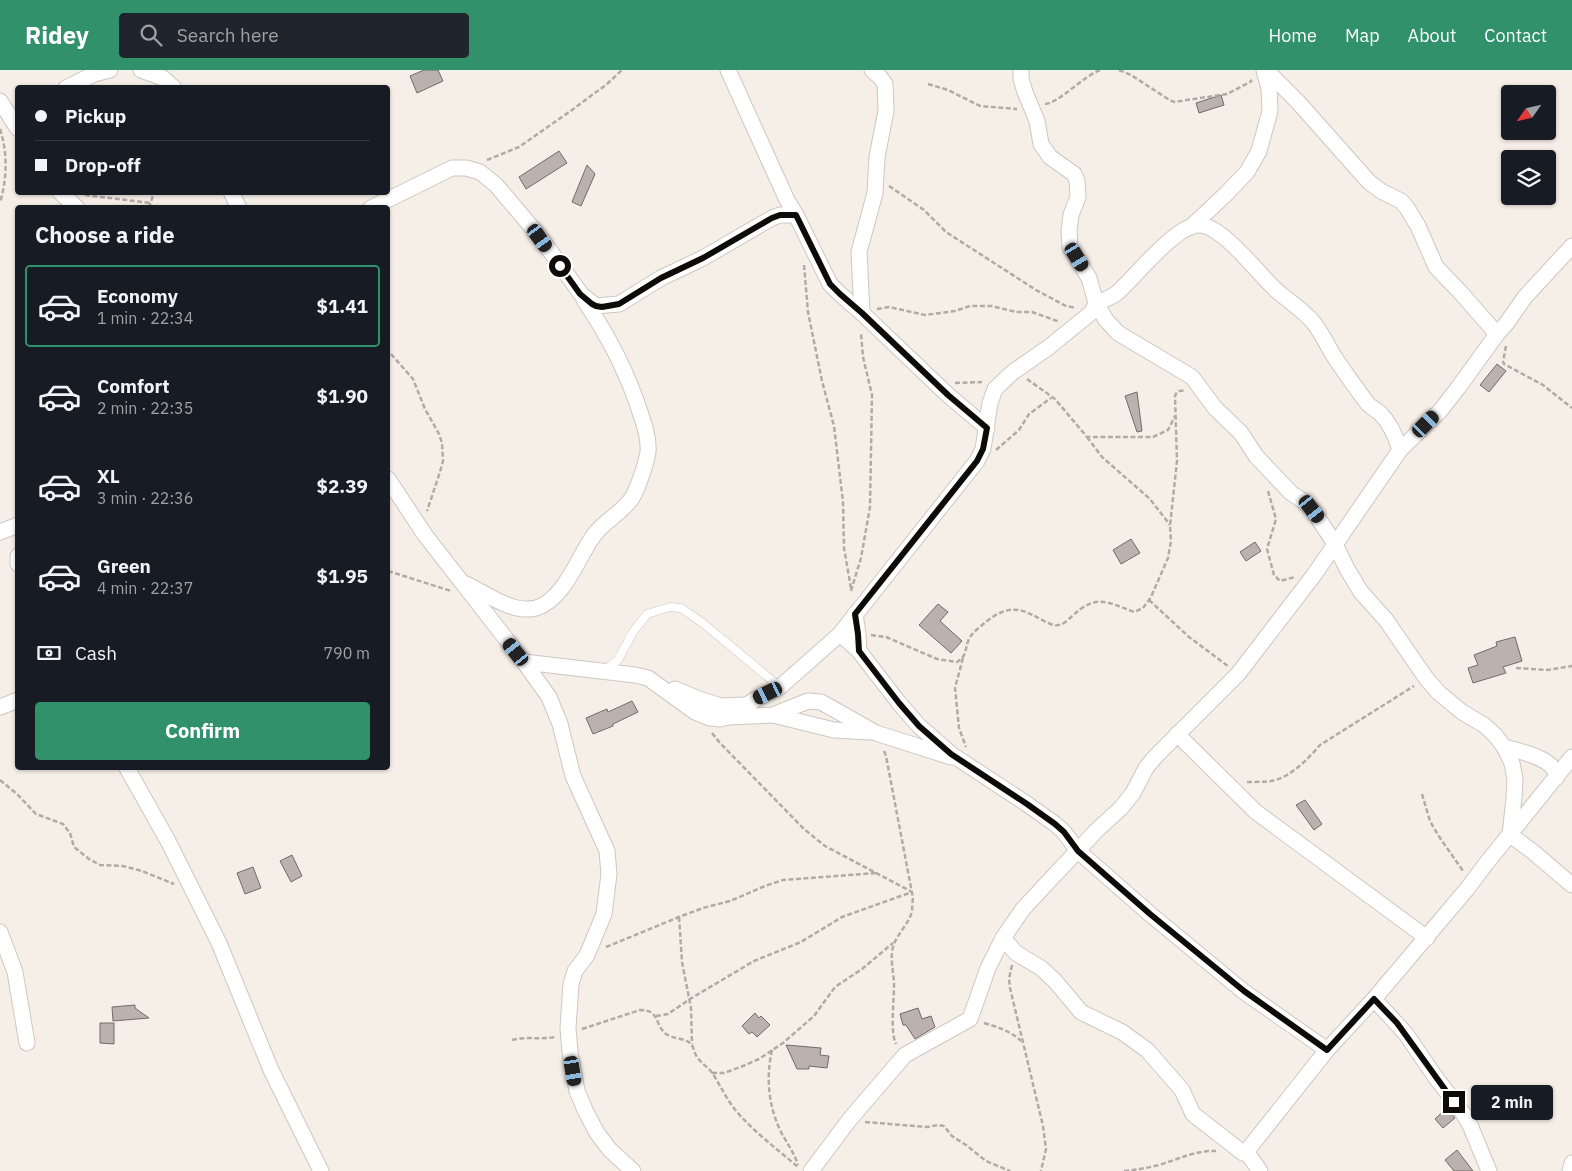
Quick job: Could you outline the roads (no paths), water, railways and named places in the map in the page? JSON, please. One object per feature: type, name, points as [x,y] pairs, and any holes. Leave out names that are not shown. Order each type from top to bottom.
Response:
[{"type":"street","points":[[72,85],[107,70]]},
{"type":"street","points":[[141,70],[162,78],[170,85]]},
{"type":"street","points":[[168,70],[173,85]]},
{"type":"street","points":[[728,70],[787,200],[830,284],[932,380],[987,428]]},
{"type":"street","points":[[862,313],[859,252],[875,193],[877,157],[886,111],[886,84],[872,70]]},
{"type":"street","points":[[1021,70],[1021,79],[1035,116],[1041,144],[1050,156],[1074,174],[1077,181],[1078,197],[1071,215],[1070,247],[1090,278],[1094,307],[1114,330],[1187,374],[1206,394],[1216,408],[1241,433],[1256,456],[1291,493],[1312,509],[1335,544],[1361,592],[1386,620],[1426,678],[1439,693],[1495,735],[1512,763],[1515,779],[1510,835]]},
{"type":"street","points":[[648,678],[695,712],[720,720],[780,687],[840,634],[977,461],[983,449],[990,404],[995,390],[1010,375],[1076,325],[1094,307],[1115,295],[1165,245],[1191,227],[1247,172],[1259,151],[1270,111],[1270,89],[1261,73]]},
{"type":"street","points":[[1261,73],[1298,102],[1369,182],[1381,191],[1401,201],[1415,219],[1436,267],[1461,292],[1497,334]]},
{"type":"street","points":[[0,101],[15,104]]},
{"type":"street","points":[[0,101],[15,124]]},
{"type":"street","points":[[377,205],[452,168],[466,168],[480,172],[496,184],[540,238],[604,331],[634,391],[647,432],[648,451],[633,496],[594,535],[565,583],[550,600],[538,607],[524,610],[513,608],[462,582]]},
{"type":"street","points":[[67,195],[80,201]]},
{"type":"street","points":[[580,294],[596,306],[619,304],[661,278],[703,258],[772,218],[780,215],[796,215]]},
{"type":"street","points":[[1191,227],[1198,225],[1207,227],[1230,243],[1276,290],[1293,302],[1313,321],[1321,332],[1328,348],[1370,406],[1386,420],[1396,437],[1400,450]]},
{"type":"street","points":[[805,1169],[905,1055],[970,1019],[988,968],[1003,938],[1024,909],[1096,831],[1121,808],[1133,793],[1146,768],[1177,734],[1238,674],[1314,575],[1400,450],[1440,411],[1506,324],[1524,297],[1572,246]]},
{"type":"street","points":[[390,482],[425,535],[524,662],[548,697],[560,724],[573,776],[607,851],[609,874],[604,914],[587,955],[575,971],[571,984],[569,1034],[576,1091],[598,1133],[610,1150],[633,1171]]},
{"type":"street","points":[[0,532],[15,526]]},
{"type":"street","points":[[855,614],[859,651]]},
{"type":"street","points":[[840,634],[859,651],[919,726],[962,754],[1055,824],[1064,832],[1078,851],[1150,914],[1244,991],[1327,1050]]},
{"type":"street","points":[[524,662],[635,675],[648,678],[721,706],[746,705]]},
{"type":"street","points":[[0,707],[15,701]]},
{"type":"street","points":[[773,715],[808,701],[821,702],[876,733]]},
{"type":"street","points":[[728,717],[773,715],[834,730],[876,733],[962,754]]},
{"type":"street","points":[[1177,734],[1256,812],[1427,938]]},
{"type":"street","points":[[1504,747],[1541,759],[1550,764],[1556,771],[1556,777]]},
{"type":"street","points":[[1245,1154],[1327,1050],[1427,938],[1572,758]]},
{"type":"street","points":[[128,770],[168,841],[219,943],[271,1070],[321,1171]]},
{"type":"street","points":[[1510,835],[1572,885]]},
{"type":"street","points":[[0,932],[14,972],[27,1043]]},
{"type":"street","points":[[1003,938],[1016,953],[1041,968],[1055,981],[1081,1012],[1122,1032],[1147,1050],[1182,1090],[1193,1114],[1245,1154],[1260,1171]]},
{"type":"street","points":[[1374,999],[1406,1034],[1463,1113],[1489,1171]]},
{"type":"street","points":[[1570,1171],[1572,1163]]},
{"type":"lane","points":[[604,672],[618,660],[633,632],[648,614],[670,607],[681,608],[704,624],[780,687]]}]
